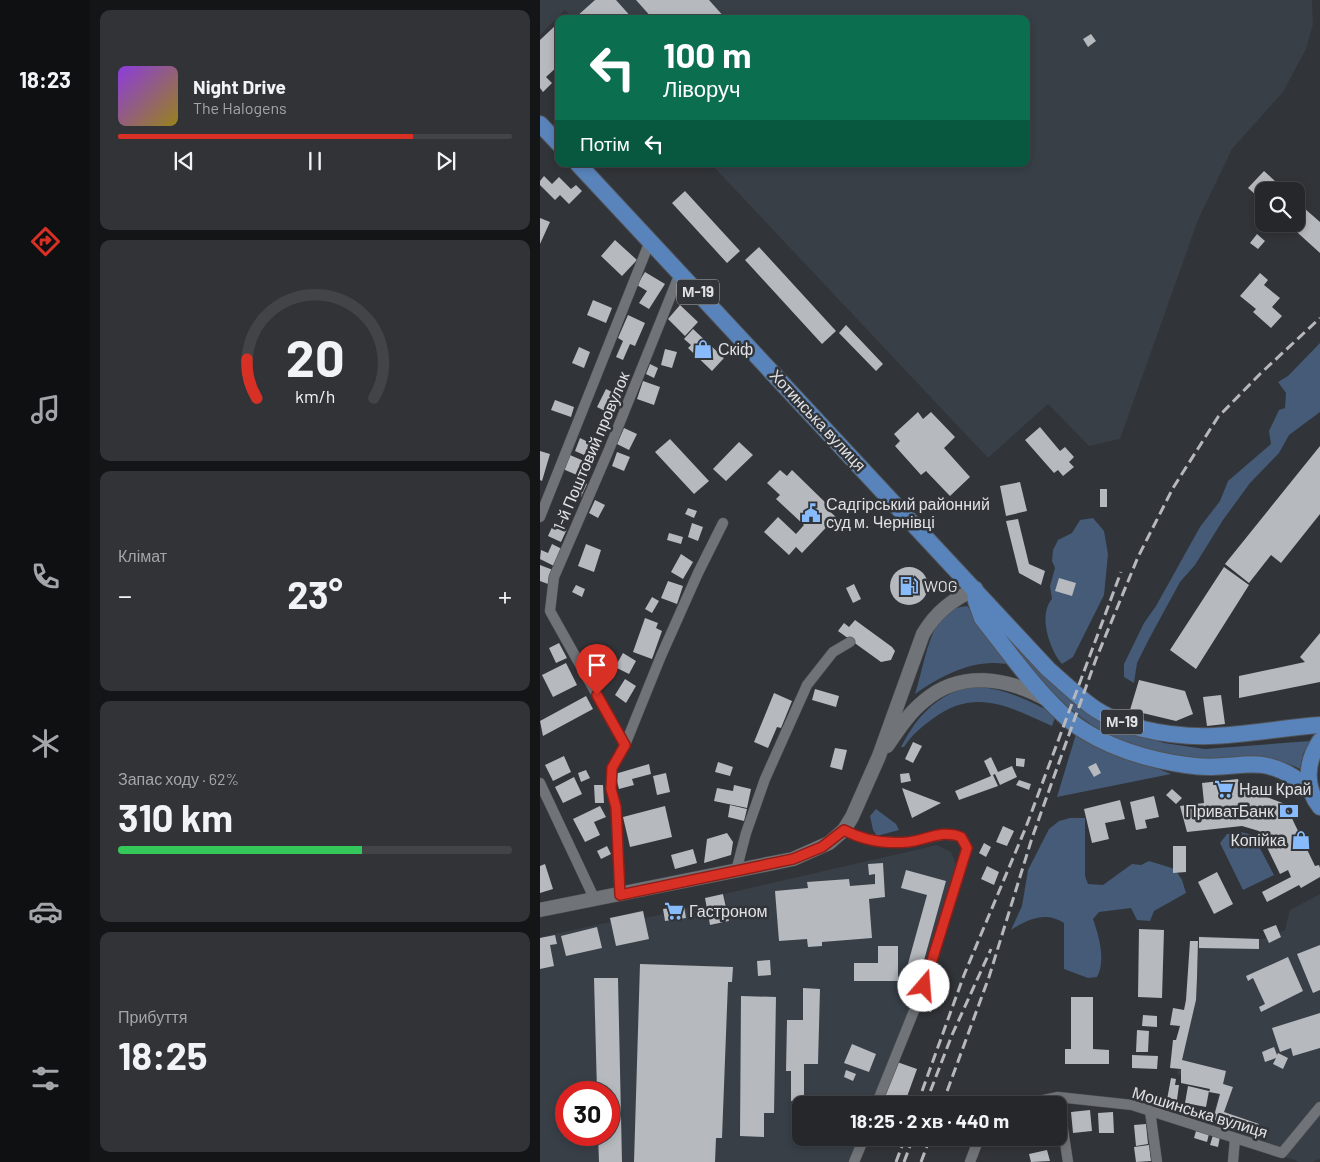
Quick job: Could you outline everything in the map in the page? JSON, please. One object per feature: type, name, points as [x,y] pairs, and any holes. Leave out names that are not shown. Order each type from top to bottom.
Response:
[{"type":"highway","points":[[540,124],[555,140]]},
{"type":"highway","name":"Хотинська вулиця","points":[[581,167],[1048,669],[1091,706],[1115,719],[1169,735],[1208,738],[1320,725]]},
{"type":"highway","name":"Хотинська вулиця","points":[[974,589],[982,618],[1052,702]]},
{"type":"highway","name":"М-19","points":[[1052,702],[1081,729],[1132,751],[1188,766],[1268,765],[1282,769],[1317,804]]},
{"type":"highway","name":"М-19","points":[[1317,804],[1309,768],[1313,753],[1320,741]]},
{"type":"main road","points":[[540,910],[736,871],[807,854],[829,843],[844,830],[857,808],[879,756],[923,634],[933,617],[958,597],[974,589]]},
{"type":"main road","points":[[879,756],[924,700],[949,685],[964,680],[988,680],[1003,683],[1052,702]]},
{"type":"street","points":[[540,517],[650,241]]},
{"type":"street","name":"1-й Поштовий провулок","points":[[625,745],[550,611],[550,595],[554,577],[608,452],[680,273]]},
{"type":"street","points":[[620,895],[616,807],[611,789],[612,768],[625,745],[661,656],[698,573],[723,523]]},
{"type":"street","points":[[736,871],[746,833],[765,779],[807,685],[833,652],[850,642]]},
{"type":"street","points":[[540,783],[595,900]]},
{"type":"street","points":[[844,830],[859,838],[877,842],[908,842],[952,834],[961,837],[967,848],[924,986],[880,1096]]},
{"type":"street","name":"Мошинська вулиця","points":[[1067,1098],[1132,1105],[1235,1138],[1282,1158],[1320,1107]]},
{"type":"street","points":[[1150,1111],[1156,1162]]},
{"type":"street","points":[[1233,1162],[1235,1138]]},
{"type":"street","points":[[854,1162],[861,1146]]},
{"type":"street","points":[[970,1162],[976,1146]]},
{"type":"street","points":[[1066,1146],[1068,1162]]},
{"type":"shaded area","points":[[540,0],[1312,0],[1313,24],[1306,49],[1283,92],[1232,149],[1198,220],[1120,439],[1089,446],[1048,404],[988,458],[714,167],[1030,167],[1030,15],[570,15],[565,10],[560,15],[555,15],[555,20],[540,35]]},
{"type":"shaded area","points":[[1320,343],[1320,412],[1289,435],[1279,453],[1250,483],[1223,520],[1195,565],[1180,582],[1137,663],[1134,683],[1124,677],[1124,664],[1144,623],[1156,606],[1200,527],[1220,501],[1228,481],[1271,444],[1269,431],[1279,410],[1285,408],[1286,393],[1278,382],[1288,376]]},
{"type":"shaded area","points":[[1093,518],[1104,531],[1108,554],[1104,595],[1073,657],[1062,664],[1049,641],[1046,623],[1048,606],[1052,599],[1050,586],[1055,568],[1052,561],[1053,550],[1058,540],[1072,533],[1080,520]]},
{"type":"shaded area","points":[[967,606],[1016,666],[989,663],[963,668],[939,679],[915,694],[929,643],[938,624],[948,612]]},
{"type":"shaded area","points":[[986,610],[1110,726],[1164,743],[1205,749],[1310,741],[1303,754],[1300,769],[1287,763],[1264,758],[1203,759],[1164,754],[1130,744],[1101,730],[1075,713],[1052,691],[1008,640]]},
{"type":"shaded area","points":[[968,686],[1003,691],[1035,704],[1056,715],[1052,726],[1021,712],[991,703],[962,704],[947,710],[931,720],[904,747],[901,747],[913,726],[928,709],[945,696]]},
{"type":"shaded area","points":[[1076,734],[1087,740],[1171,774],[1057,797]]},
{"type":"shaded area","points":[[876,809],[896,824],[899,830],[877,836],[873,830],[870,816]]},
{"type":"shaded area","points":[[1070,818],[1085,818],[1085,876],[1088,884],[1103,885],[1132,864],[1141,865],[1149,861],[1175,869],[1182,880],[1186,893],[1154,911],[1150,921],[1137,920],[1131,908],[1099,912],[1093,919],[1101,956],[1100,971],[1097,977],[1088,978],[1064,969],[1064,923],[1057,919],[1051,917],[1037,918],[1011,930],[1022,906],[1028,870],[1049,829],[1059,821]]},
{"type":"shaded area","points":[[1241,832],[1253,835],[1274,875],[1243,890],[1220,843],[1227,834]]},
{"type":"shaded area","points":[[937,845],[951,852],[958,869],[922,985],[876,1096],[792,1096],[792,1146],[856,1146],[850,1162],[540,1162],[540,937],[610,922],[609,918],[643,910],[645,918],[663,914],[665,921],[686,918],[684,909],[705,906],[710,926],[730,921],[724,894]]},
{"type":"shaded area","points":[[1320,894],[1320,1159],[1312,1162],[1299,1162],[1209,1129],[1222,1084],[1177,1074],[1196,999],[1199,936],[1263,939],[1285,930],[1290,910]]},
{"type":"building","points":[[595,0],[616,0],[629,15],[578,15]]},
{"type":"building","points":[[636,0],[709,0],[722,15],[649,15]]},
{"type":"building","points":[[555,26],[555,69],[546,77],[552,83],[543,92],[540,88],[540,40]]},
{"type":"building","points":[[1091,34],[1096,41],[1088,47],[1083,39]]},
{"type":"building","points":[[1264,171],[1276,182],[1255,182],[1255,194],[1248,188]]},
{"type":"building","points":[[544,176],[552,184],[559,177],[571,189],[576,185],[582,191],[569,204],[560,195],[555,200],[540,185],[540,181]]},
{"type":"building","points":[[685,191],[740,251],[727,263],[672,203]]},
{"type":"building","points":[[1305,209],[1320,222],[1320,253],[1297,232],[1305,232]]},
{"type":"building","points":[[540,218],[550,222],[540,244]]},
{"type":"building","points":[[1257,234],[1265,241],[1258,249],[1250,243]]},
{"type":"building","points":[[615,240],[637,260],[622,276],[601,256]]},
{"type":"building","points":[[759,247],[836,331],[822,344],[745,260]]},
{"type":"building","points":[[645,272],[665,284],[649,309],[639,303],[647,291],[637,285]]},
{"type":"building","points":[[1260,273],[1268,280],[1264,285],[1280,298],[1272,307],[1282,316],[1271,328],[1253,312],[1256,309],[1240,296]]},
{"type":"building","points":[[593,300],[612,308],[606,323],[587,315]]},
{"type":"building","points":[[680,305],[698,322],[685,336],[668,319]]},
{"type":"building","points":[[628,315],[645,323],[635,346],[630,344],[623,360],[616,357],[623,341],[618,338]]},
{"type":"building","points":[[846,325],[883,364],[876,371],[839,333]]},
{"type":"building","points":[[693,329],[724,358],[712,371],[688,348],[691,345],[684,339]]},
{"type":"building","points":[[579,347],[590,352],[584,368],[572,363]]},
{"type":"building","points":[[665,349],[677,352],[672,368],[661,365]]},
{"type":"building","points":[[650,364],[658,368],[654,378],[646,374]]},
{"type":"building","points":[[643,381],[660,387],[654,405],[637,399]]},
{"type":"building","points":[[606,389],[618,395],[609,413],[597,407]]},
{"type":"building","points":[[555,400],[574,407],[571,417],[551,410]]},
{"type":"building","points":[[918,412],[923,419],[931,412],[955,437],[944,448],[970,477],[950,496],[926,471],[921,475],[895,446],[900,441],[894,434]]},
{"type":"building","points":[[1040,427],[1060,451],[1065,447],[1074,457],[1069,462],[1074,467],[1063,476],[1058,470],[1054,473],[1025,440]]},
{"type":"building","points":[[624,428],[637,434],[629,450],[617,444]]},
{"type":"building","points":[[591,435],[602,439],[593,459],[575,451],[580,438],[588,442]]},
{"type":"building","points":[[670,439],[709,481],[694,494],[655,452]]},
{"type":"building","points":[[739,442],[753,455],[726,481],[713,469]]},
{"type":"building","points":[[1320,446],[1320,514],[1281,563],[1271,555],[1249,583],[1225,564]]},
{"type":"building","points":[[540,451],[550,454],[542,481],[540,480]]},
{"type":"building","points":[[617,452],[630,457],[624,471],[612,466]]},
{"type":"building","points":[[570,455],[586,462],[579,476],[563,469]]},
{"type":"building","name":"Садгірський районний суд м. Чернівці","points":[[780,470],[787,476],[792,470],[829,506],[827,509],[836,517],[802,553],[796,547],[789,555],[764,532],[778,517],[796,534],[804,525],[776,499],[780,495],[767,483]]},
{"type":"building","points":[[576,479],[587,484],[581,497],[571,492]]},
{"type":"building","points":[[1020,482],[1027,511],[1006,516],[1000,486]]},
{"type":"building","points":[[1100,489],[1107,489],[1107,507],[1100,507]]},
{"type":"building","points":[[595,500],[605,505],[598,518],[589,513]]},
{"type":"building","points":[[688,508],[697,511],[694,518],[685,514]]},
{"type":"building","points":[[1018,519],[1029,564],[1045,571],[1041,585],[1019,573],[1006,521]]},
{"type":"building","points":[[554,523],[567,529],[561,542],[548,536]]},
{"type":"building","points":[[692,523],[703,527],[698,541],[688,537]]},
{"type":"building","points":[[669,533],[683,537],[681,544],[667,540]]},
{"type":"building","points":[[552,544],[562,549],[554,566],[540,559],[541,550],[548,553]]},
{"type":"building","points":[[586,544],[601,550],[594,572],[578,566]]},
{"type":"building","points":[[681,554],[693,562],[683,579],[671,572]]},
{"type":"building","points":[[540,565],[553,570],[548,584],[540,581]]},
{"type":"building","points":[[909,567],[923,572],[928,586],[923,600],[909,605],[895,600],[890,586],[895,572]]},
{"type":"building","points":[[1224,567],[1249,585],[1196,669],[1170,650]]},
{"type":"building","points":[[1059,578],[1076,583],[1072,596],[1055,591]]},
{"type":"building","points":[[668,581],[683,586],[677,604],[661,598]]},
{"type":"building","points":[[854,584],[861,599],[853,603],[846,588]]},
{"type":"building","points":[[576,585],[585,589],[582,597],[572,592]]},
{"type":"building","points":[[652,597],[659,601],[652,613],[645,609]]},
{"type":"building","points":[[645,618],[658,623],[656,628],[662,631],[652,659],[633,652]]},
{"type":"building","points":[[855,620],[892,647],[895,651],[891,660],[881,662],[838,631],[844,623],[849,627]]},
{"type":"building","points":[[1320,633],[1320,682],[1239,698],[1239,676],[1305,662],[1300,657]]},
{"type":"building","points":[[559,643],[567,658],[556,663],[549,648]]},
{"type":"building","points":[[623,653],[636,661],[629,674],[615,667]]},
{"type":"building","points":[[566,663],[577,685],[553,697],[542,675]]},
{"type":"building","points":[[625,679],[636,686],[626,703],[615,695]]},
{"type":"building","points":[[1139,680],[1185,691],[1193,714],[1176,721],[1130,710]]},
{"type":"building","points":[[815,689],[839,696],[836,707],[812,700]]},
{"type":"building","points":[[774,693],[792,701],[781,728],[777,727],[768,748],[754,742]]},
{"type":"building","points":[[1221,695],[1225,724],[1207,726],[1203,697]]},
{"type":"building","points":[[586,696],[593,709],[543,736],[540,721]]},
{"type":"building","points":[[913,742],[922,746],[913,763],[905,759]]},
{"type":"building","points":[[835,748],[847,750],[842,770],[830,767]]},
{"type":"building","points":[[564,756],[571,772],[553,781],[545,765]]},
{"type":"building","points":[[991,757],[998,772],[1012,766],[1017,777],[1000,785],[995,774],[993,775],[998,786],[959,800],[955,791],[991,776],[984,761]]},
{"type":"building","points":[[1016,758],[1025,759],[1024,767],[1016,766]]},
{"type":"building","points":[[718,762],[733,767],[730,776],[715,772]]},
{"type":"building","points":[[1096,763],[1101,773],[1094,777],[1088,767]]},
{"type":"building","points":[[649,764],[651,774],[632,779],[634,785],[619,789],[615,774]]},
{"type":"building","points":[[586,770],[590,778],[581,782],[578,773]]},
{"type":"building","points":[[666,773],[670,792],[657,795],[653,776]]},
{"type":"building","points":[[909,773],[911,781],[901,783],[900,774]]},
{"type":"building","points":[[574,777],[582,794],[563,803],[555,787]]},
{"type":"building","points":[[1238,779],[1241,791],[1256,793],[1285,804],[1315,866],[1319,865],[1320,877],[1301,888],[1299,885],[1267,902],[1262,892],[1291,877],[1288,870],[1280,874],[1259,831],[1242,826],[1187,832],[1180,806],[1204,803],[1202,783]]},
{"type":"building","points":[[1019,780],[1031,784],[1029,790],[1016,785]]},
{"type":"building","points":[[594,785],[603,785],[604,803],[595,803]]},
{"type":"building","points":[[734,785],[751,789],[747,808],[714,801],[717,788],[733,791]]},
{"type":"building","points":[[902,788],[941,803],[912,818]]},
{"type":"building","points":[[1172,789],[1182,798],[1176,804],[1166,795]]},
{"type":"building","points":[[1154,796],[1159,817],[1145,820],[1147,828],[1136,830],[1130,802]]},
{"type":"building","points":[[1120,800],[1125,819],[1105,823],[1109,839],[1092,843],[1084,809]]},
{"type":"building","points":[[730,805],[747,809],[744,821],[728,817]]},
{"type":"building","points":[[600,806],[606,817],[594,822],[600,835],[585,842],[573,819]]},
{"type":"building","points":[[665,806],[672,837],[630,847],[623,817]]},
{"type":"building","points":[[1003,826],[1014,831],[1007,846],[996,842]]},
{"type":"building","points":[[727,833],[733,842],[731,855],[704,863],[707,839]]},
{"type":"building","points":[[984,843],[991,847],[986,857],[979,853]]},
{"type":"building","points":[[607,846],[611,854],[601,859],[597,851]]},
{"type":"building","points":[[1173,846],[1186,846],[1186,872],[1173,873]]},
{"type":"building","points":[[693,849],[697,863],[675,869],[671,855]]},
{"type":"building","points":[[883,863],[885,897],[869,899],[872,938],[822,942],[822,946],[808,947],[807,939],[779,941],[775,891],[808,888],[807,882],[849,879],[850,886],[875,884],[875,874],[869,875],[868,864]]},
{"type":"building","points":[[545,864],[553,889],[540,893],[540,866]]},
{"type":"building","points":[[987,866],[999,872],[994,885],[981,879]]},
{"type":"building","points":[[906,870],[946,881],[918,982],[904,978],[927,895],[901,888]]},
{"type":"building","points":[[1217,872],[1233,904],[1214,914],[1198,882]]},
{"type":"building","points":[[723,894],[729,921],[710,925],[705,898]]},
{"type":"building","points":[[684,906],[686,918],[665,921],[663,909]]},
{"type":"building","points":[[643,911],[649,939],[616,946],[610,918]]},
{"type":"building","points":[[1276,925],[1281,937],[1269,943],[1263,930]]},
{"type":"building","points":[[597,927],[602,948],[566,956],[561,936]]},
{"type":"building","points":[[1139,929],[1164,930],[1162,998],[1138,997]]},
{"type":"building","points":[[555,935],[557,944],[550,945],[554,966],[540,969],[540,938]]},
{"type":"building","points":[[1199,937],[1259,939],[1259,949],[1199,948]]},
{"type":"building","points":[[1190,941],[1198,941],[1196,1000],[1182,1060],[1226,1071],[1223,1084],[1233,1087],[1224,1112],[1259,1124],[1255,1135],[1213,1120],[1220,1094],[1209,1092],[1210,1089],[1181,1083],[1181,1069],[1170,1068],[1173,1040],[1176,1040],[1180,1026],[1170,1025],[1173,1008],[1184,1010]]},
{"type":"building","points":[[1320,945],[1320,990],[1313,993],[1297,954]]},
{"type":"building","points":[[878,946],[898,946],[898,981],[854,981],[854,963],[878,963]]},
{"type":"building","points":[[1288,957],[1303,991],[1261,1012],[1259,1007],[1265,1004],[1253,978],[1248,981],[1246,976]]},
{"type":"building","points":[[770,960],[771,975],[758,976],[757,961]]},
{"type":"building","points":[[640,964],[733,967],[732,982],[728,982],[722,1138],[716,1138],[715,1162],[634,1162]]},
{"type":"building","points":[[594,978],[618,978],[622,1162],[599,1162],[598,1146],[620,1146],[620,1081],[597,1081]]},
{"type":"building","points":[[803,988],[820,989],[818,1064],[804,1064],[804,1096],[792,1096],[791,1101],[791,1071],[786,1071],[787,1020],[803,1020]]},
{"type":"building","points":[[741,996],[776,997],[774,1113],[764,1113],[764,1137],[740,1136]]},
{"type":"building","points":[[1071,997],[1093,997],[1093,1049],[1109,1050],[1109,1064],[1065,1064],[1065,1049],[1071,1049]]},
{"type":"building","points":[[923,998],[935,1002],[931,1012],[919,1008]]},
{"type":"building","points":[[1320,1013],[1320,1048],[1293,1056],[1291,1048],[1280,1052],[1272,1028]]},
{"type":"building","points":[[1143,1015],[1157,1016],[1157,1027],[1142,1026]]},
{"type":"building","points":[[1137,1030],[1149,1031],[1148,1052],[1136,1052]]},
{"type":"building","points":[[852,1044],[876,1054],[869,1072],[844,1063]]},
{"type":"building","points":[[1274,1047],[1277,1055],[1278,1053],[1288,1058],[1283,1069],[1273,1064],[1276,1058],[1265,1062],[1262,1052]]},
{"type":"building","points":[[1132,1055],[1158,1056],[1157,1069],[1132,1068]]},
{"type":"building","points":[[897,1062],[917,1069],[907,1096],[884,1096]]},
{"type":"building","points":[[846,1070],[856,1074],[853,1081],[844,1077]]},
{"type":"building","points":[[1171,1078],[1176,1079],[1175,1085],[1179,1085],[1176,1107],[1166,1105]]},
{"type":"building","points":[[1188,1086],[1209,1091],[1206,1107],[1185,1103]]},
{"type":"building","points":[[1090,1110],[1092,1131],[1073,1133],[1071,1112]]},
{"type":"building","points":[[1113,1112],[1114,1133],[1099,1133],[1098,1113]]},
{"type":"building","points":[[1146,1124],[1148,1144],[1136,1146],[1134,1125]]},
{"type":"building","points":[[1196,1131],[1209,1134],[1207,1142],[1194,1138]]},
{"type":"building","points":[[1213,1135],[1220,1137],[1218,1147],[1210,1145]]},
{"type":"building","points":[[1149,1145],[1151,1161],[1136,1162],[1134,1147]]},
{"type":"building","points":[[1047,1150],[1050,1161],[1031,1162],[1029,1154]]},
{"type":"railway","points":[[945,1096],[989,977],[1032,838],[1096,659],[1138,557],[1173,488],[1218,417],[1260,374],[1320,318]]},
{"type":"railway","points":[[920,1096],[964,975],[1026,827],[1121,572]]},
{"type":"railway","points":[[928,1096],[952,1035],[991,949]]},
{"type":"railway","points":[[896,1162],[902,1146]]},
{"type":"railway","points":[[904,1162],[910,1146]]},
{"type":"railway","points":[[921,1162],[927,1146]]},
{"type":"place","name":"Скіф","points":[[703,349]]},
{"type":"place","name":"Садгірський районний суд м. Чернівці","points":[[811,513]]},
{"type":"place","name":"WOG","points":[[909,586]]},
{"type":"place","name":"Наш Край","points":[[1224,789]]},
{"type":"place","name":"ПриватБанк","points":[[1289,811]]},
{"type":"place","name":"Копійка","points":[[1301,840]]},
{"type":"place","name":"Гастроном","points":[[674,911]]},
{"type":"route","points":[[597,695],[625,745],[612,768],[611,789],[616,807],[620,895],[793,859],[822,847],[844,830],[859,838],[877,842],[908,842],[946,834],[961,837],[967,844],[962,870],[924,986]]}]
